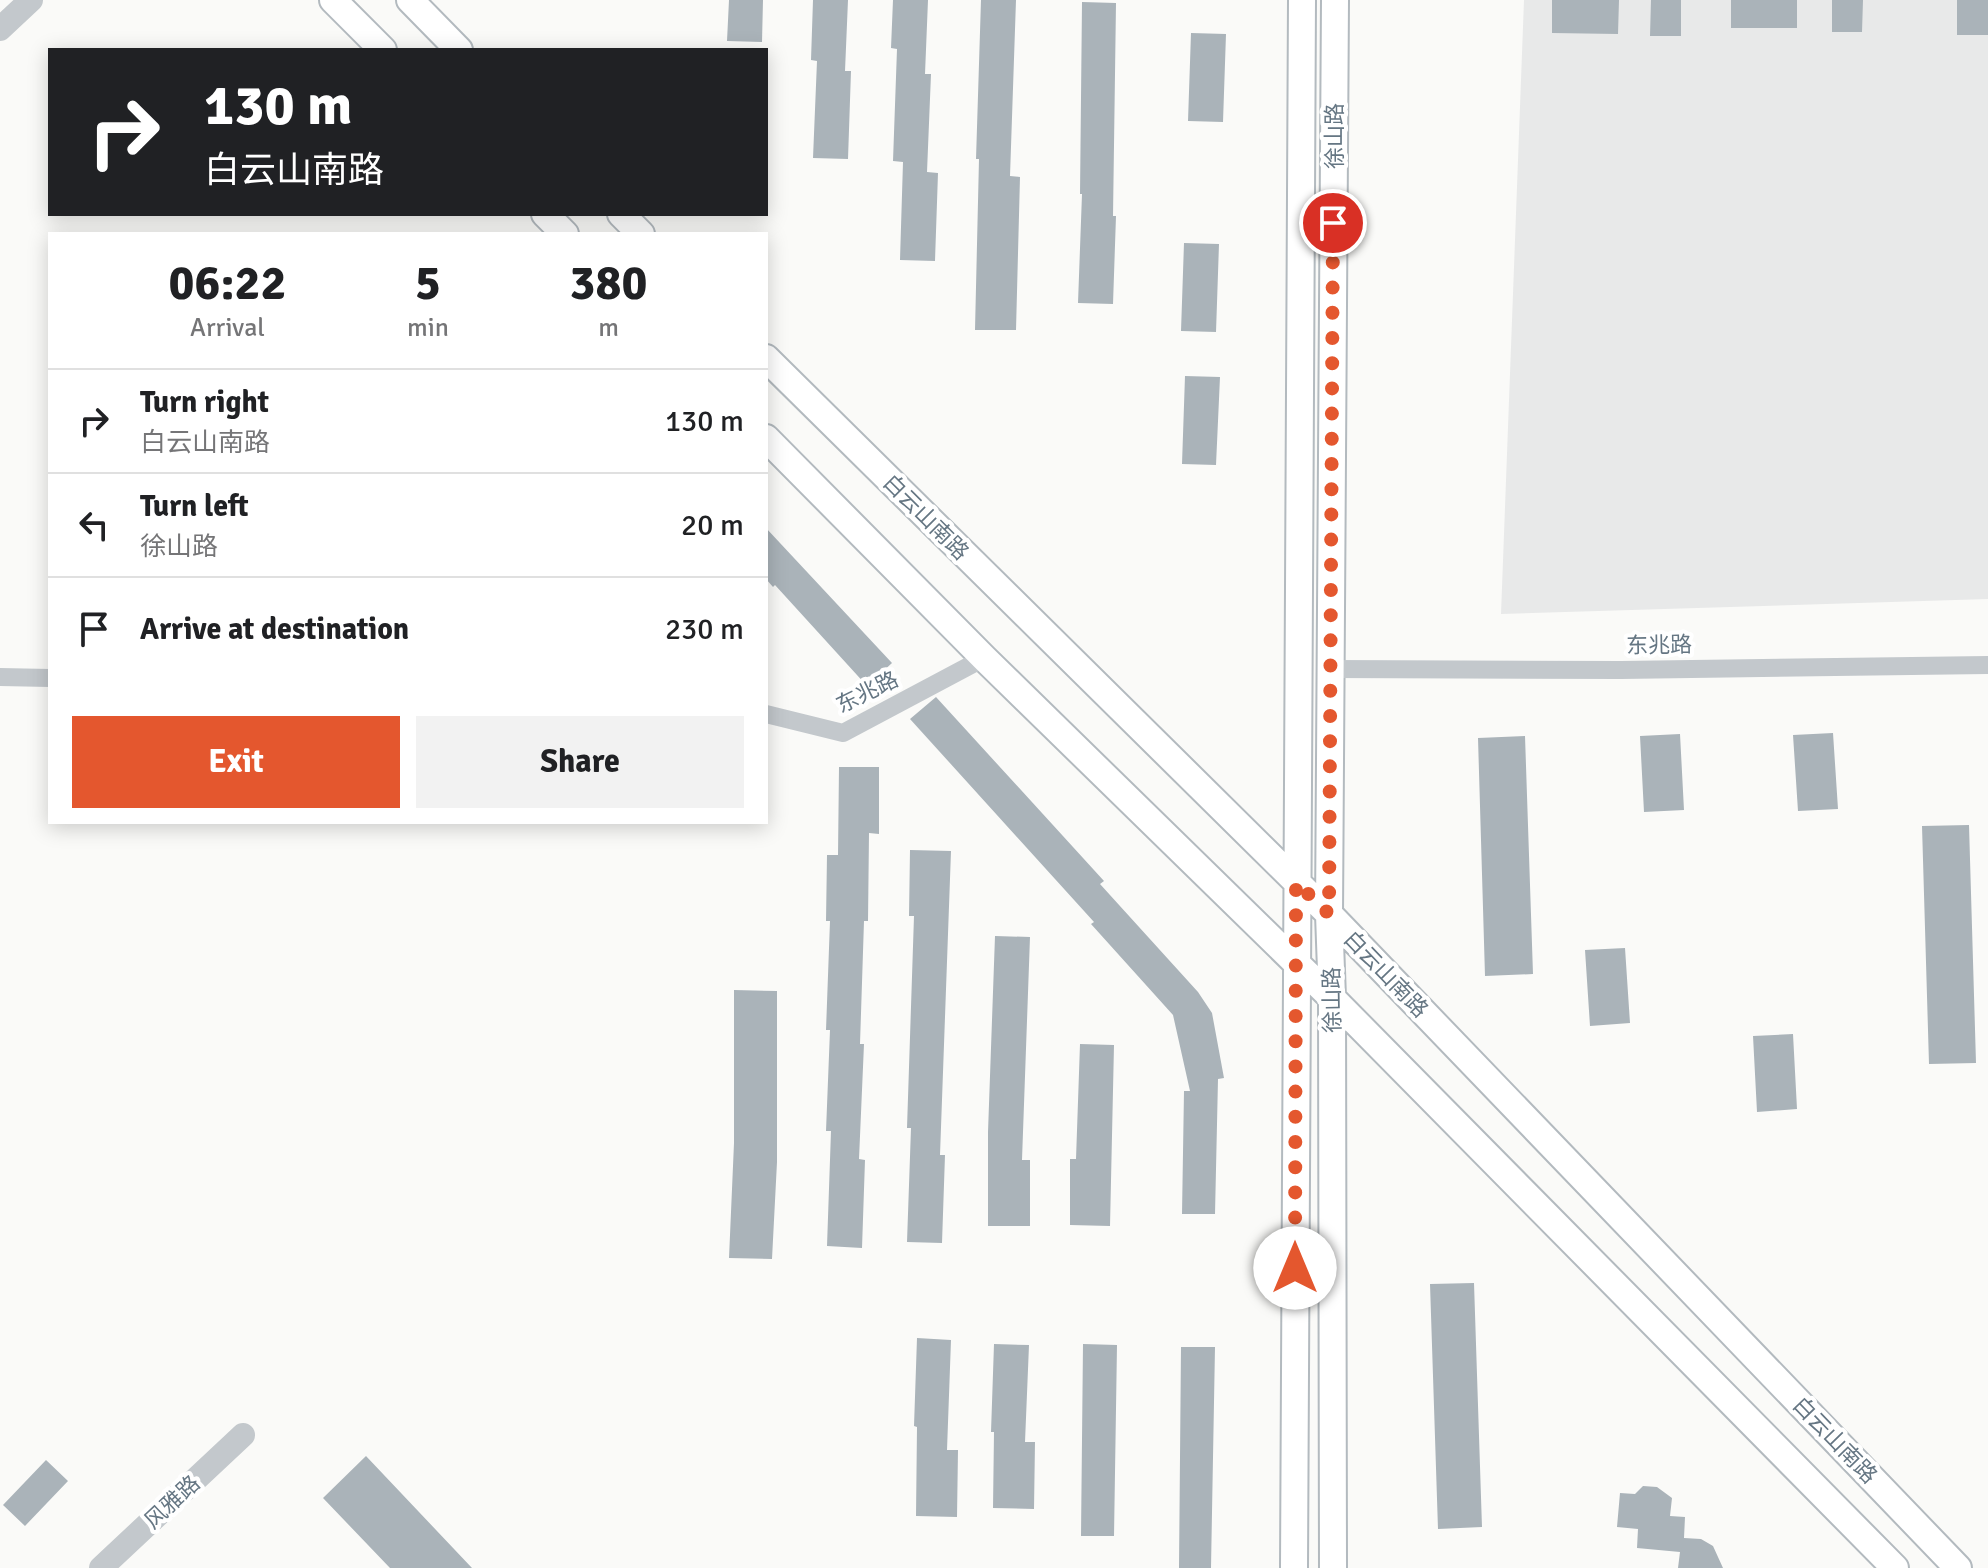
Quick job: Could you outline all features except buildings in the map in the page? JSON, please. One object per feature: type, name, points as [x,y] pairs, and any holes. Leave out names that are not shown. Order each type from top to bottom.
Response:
[{"type":"main road","points":[[333,0],[381,48]]},
{"type":"main road","points":[[410,0],[457,48]]},
{"type":"main road","name":"徐山路","points":[[1294,1568],[1302,0]]},
{"type":"main road","name":"徐山路","points":[[1333,1568],[1332,998],[1329,914],[1335,0]]},
{"type":"main road","name":"白云山南路","points":[[768,360],[1329,914],[1958,1568]]},
{"type":"main road","points":[[768,440],[984,658],[1332,998],[1895,1568]]},
{"type":"street","points":[[0,29],[31,0]]},
{"type":"street","name":"东兆路","points":[[768,714],[843,733],[984,658]]},
{"type":"street","name":"东兆路","points":[[1330,669],[1621,670],[1988,665]]},
{"type":"street","points":[[0,677],[48,678]]},
{"type":"street","name":"风雅路","points":[[101,1568],[243,1435]]},
{"type":"shaded area","points":[[1524,0],[1988,0],[1988,599],[1501,614]]},
{"type":"route","points":[[1295,1268],[1296,882],[1329,914],[1333,223]]}]
